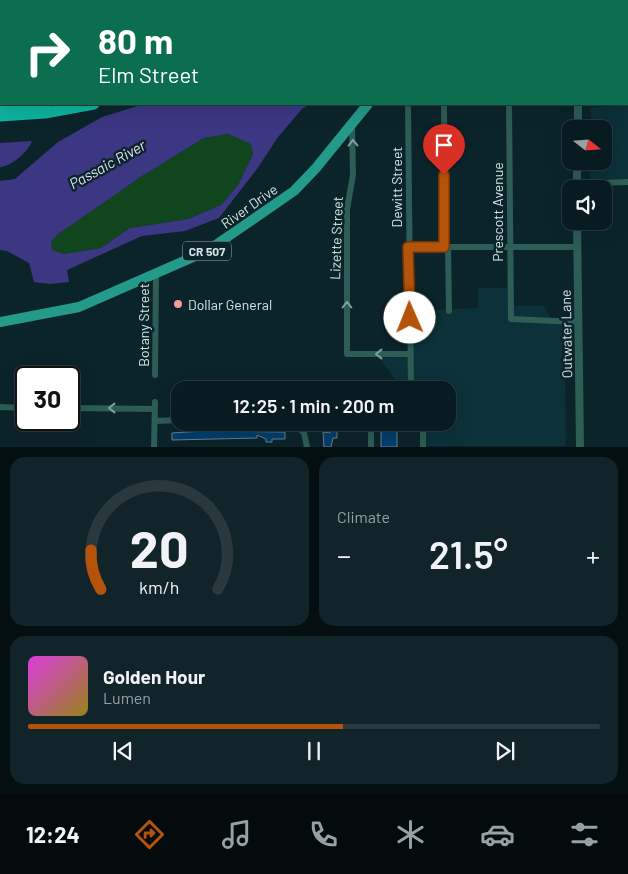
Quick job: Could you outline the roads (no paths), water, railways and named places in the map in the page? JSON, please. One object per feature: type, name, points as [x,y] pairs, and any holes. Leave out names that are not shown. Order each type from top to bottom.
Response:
[{"type":"highway","points":[[0,107],[30,105]]},
{"type":"highway","points":[[0,116],[45,113],[89,105]]},
{"type":"main road","name":"River Drive","points":[[0,322],[79,307],[156,274],[221,243],[294,192],[367,105]]},
{"type":"street","name":"Dewitt Street","points":[[408,105],[408,247],[411,381]]},
{"type":"street","points":[[444,105],[449,311]]},
{"type":"street","name":"Prescott Avenue","points":[[509,105],[511,319],[544,322],[578,322]]},
{"type":"street","points":[[578,105],[578,120]]},
{"type":"street","name":"Lizette Street","points":[[352,122],[353,175],[347,209],[347,354],[411,354]]},
{"type":"street","points":[[612,183],[628,182]]},
{"type":"street","name":"Outwater Lane","points":[[577,230],[580,446]]},
{"type":"street","points":[[408,247],[577,247]]},
{"type":"street","name":"Botany Street","points":[[155,375],[156,274]]},
{"type":"street","points":[[80,408],[155,405],[154,446]]},
{"type":"street","points":[[0,407],[15,408]]},
{"type":"street","points":[[155,420],[171,420]]},
{"type":"street","points":[[302,431],[307,446]]},
{"type":"street","points":[[371,431],[371,446]]},
{"type":"street","points":[[423,431],[423,446]]},
{"type":"water","name":"Passaic River","points":[[141,105],[309,105],[302,109],[278,137],[257,169],[219,218],[185,231],[142,236],[67,270],[69,282],[50,284],[34,282],[29,263],[7,251],[0,250],[0,181],[15,179],[58,142],[102,117]],"holes":[[[228,134],[251,144],[253,154],[238,185],[221,205],[188,219],[130,228],[101,248],[64,254],[52,250],[51,242],[57,235],[142,176],[204,138]]]},
{"type":"water","points":[[32,141],[19,158],[10,164],[0,167],[0,143]]},
{"type":"place","name":"Dollar General","points":[[178,304]]}]
